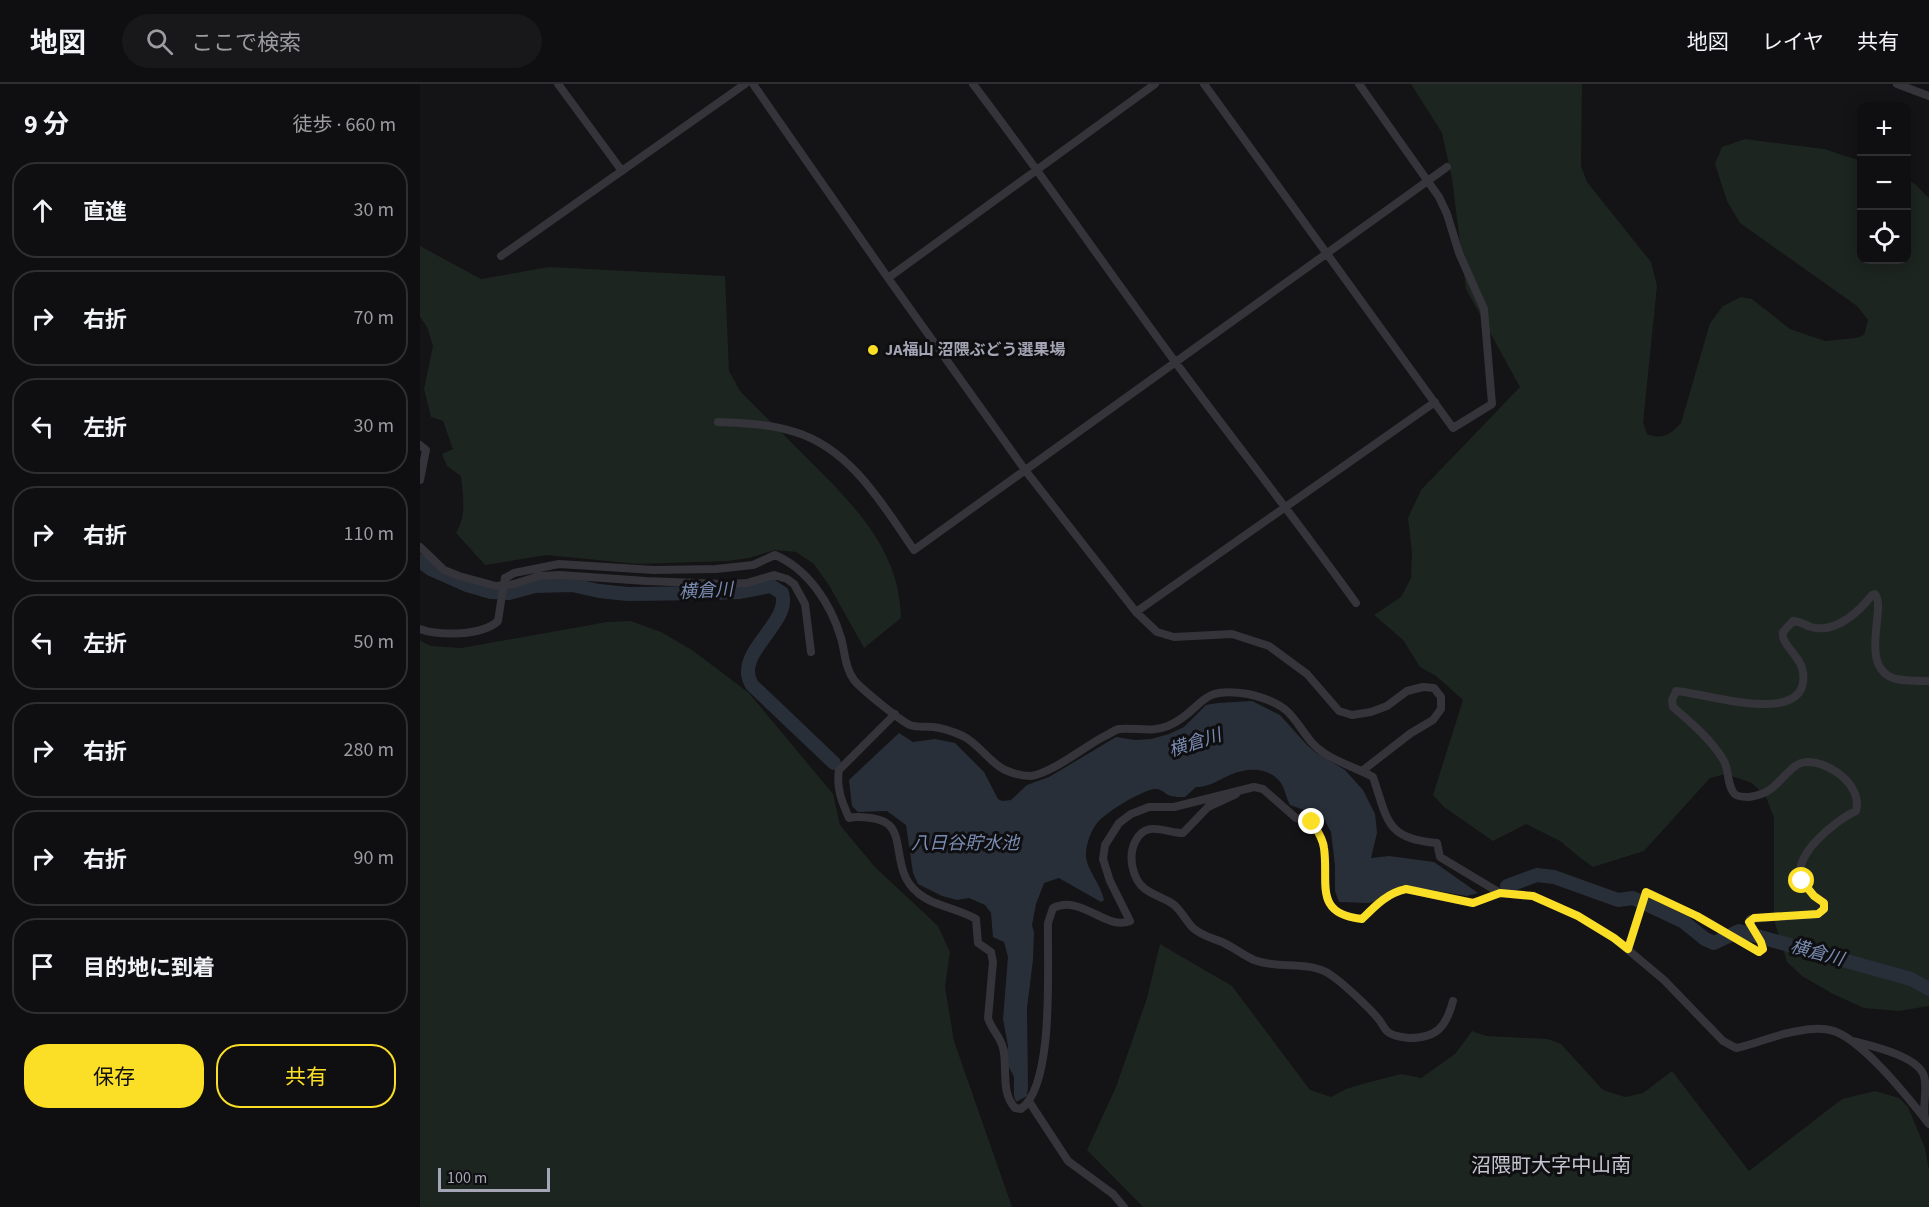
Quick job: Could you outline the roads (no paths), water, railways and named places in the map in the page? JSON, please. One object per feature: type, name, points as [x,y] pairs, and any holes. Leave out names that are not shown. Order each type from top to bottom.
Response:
[{"type":"street","points":[[558,84],[622,171]]},
{"type":"street","points":[[501,256],[745,84]]},
{"type":"street","points":[[753,84],[1025,470],[1136,612],[1157,632],[1174,637],[1232,634],[1269,646],[1307,674],[1339,711],[1352,715],[1371,712],[1386,706],[1407,691],[1423,687],[1434,688],[1441,698],[1441,709],[1433,720],[1411,733],[1362,771]]},
{"type":"street","points":[[973,84],[1038,170],[1176,363],[1287,507],[1356,603]]},
{"type":"street","points":[[888,278],[1155,84]]},
{"type":"street","points":[[1204,84],[1453,428],[1492,404],[1484,309],[1459,253],[1447,214],[1429,181],[1359,84]]},
{"type":"street","points":[[1897,84],[1929,96]]},
{"type":"street","points":[[718,422],[774,426],[813,439],[834,452],[853,468],[914,550],[1447,167]]},
{"type":"street","points":[[1136,612],[1435,402]]},
{"type":"street","points":[[420,445],[426,450],[420,480]]},
{"type":"street","points":[[420,547],[444,570],[496,586],[514,584],[539,576],[560,575],[724,584],[747,583],[774,575],[794,584],[805,604],[811,652]]},
{"type":"street","points":[[420,629],[466,633],[492,627],[498,621],[505,578],[514,573],[559,564],[654,570],[742,567],[753,566],[775,555],[792,563],[803,573],[830,608],[841,638],[847,667],[854,681],[910,725],[931,726],[965,737],[1005,770],[1032,776],[1118,729],[1157,730],[1182,718],[1210,695],[1222,692],[1250,695],[1282,707],[1311,742],[1324,753],[1373,777],[1393,829],[1402,837],[1420,842],[1437,843],[1440,857],[1500,893]]},
{"type":"street","points":[[1628,949],[1646,892],[1697,916],[1759,952],[1763,949],[1750,920],[1818,914],[1824,909],[1824,903],[1804,885],[1802,866],[1806,855],[1816,841],[1828,829],[1856,811],[1858,806],[1857,797],[1849,783],[1836,771],[1813,763],[1794,766],[1781,782],[1767,793],[1743,797],[1732,792],[1725,762],[1706,738],[1673,707],[1672,700],[1676,691],[1767,705],[1790,700],[1798,695],[1803,676],[1798,657],[1783,639],[1783,632],[1793,621],[1820,628],[1840,623],[1851,617],[1875,594],[1878,598],[1875,649],[1885,673],[1895,678],[1929,681]]},
{"type":"street","points":[[895,714],[839,770],[837,778],[840,796],[849,818],[858,816],[879,820],[889,825],[896,840],[902,870],[908,883],[918,894],[976,919],[978,943],[991,952],[993,962],[988,1018],[1001,1041],[1009,1102],[1015,1108],[1021,1109],[1030,1103],[1042,1070],[1046,1048],[1048,923],[1053,908],[1061,904],[1072,904],[1122,923],[1130,921],[1110,880],[1103,859],[1105,845],[1119,823],[1131,814],[1149,807],[1174,807],[1247,788],[1263,789],[1296,818],[1312,822],[1324,845],[1324,886],[1330,906],[1345,918],[1362,919],[1378,903],[1396,891],[1406,889],[1473,903],[1500,893],[1533,896],[1578,916],[1614,938],[1664,980],[1723,1041],[1736,1048],[1797,1030],[1831,1030],[1847,1039],[1874,1060],[1904,1092],[1927,1122]]},
{"type":"street","points":[[1247,788],[1208,807],[1183,833],[1160,828],[1148,829],[1138,836],[1133,846],[1131,863],[1143,888],[1174,904],[1193,927],[1205,936],[1254,960],[1278,966],[1307,967],[1325,971],[1374,1014],[1386,1031],[1399,1037],[1423,1038],[1432,1035],[1445,1023],[1453,1001]]},
{"type":"street","points":[[1847,1039],[1907,1058],[1915,1064],[1924,1075],[1923,1110],[1927,1122]]},
{"type":"street","points":[[1030,1103],[1068,1161],[1113,1194],[1124,1207]]},
{"type":"water","name":"八日谷貯水池","points":[[1252,701],[1280,715],[1306,744],[1345,770],[1363,790],[1375,814],[1376,822],[1377,833],[1371,858],[1389,856],[1434,862],[1478,893],[1467,896],[1402,885],[1369,903],[1339,902],[1335,891],[1331,832],[1323,817],[1290,805],[1281,783],[1264,771],[1237,772],[1210,785],[1196,787],[1185,797],[1171,796],[1157,789],[1140,794],[1124,802],[1103,818],[1095,825],[1089,838],[1087,862],[1104,900],[1101,902],[1059,878],[1044,883],[1036,904],[1032,925],[1033,960],[1027,1008],[1027,1096],[1016,1102],[1014,1077],[1005,1059],[1008,1046],[1003,1019],[1008,957],[1004,942],[993,937],[991,913],[985,905],[969,898],[957,900],[942,896],[918,884],[913,873],[906,825],[887,811],[858,812],[852,806],[849,780],[899,733],[913,742],[935,739],[955,743],[984,772],[998,799],[1011,800],[1027,785],[1049,777],[1116,737],[1135,740],[1151,739],[1184,727],[1206,705]]},
{"type":"waterway","name":"横倉川","points":[[420,561],[431,569],[467,585],[491,592],[509,593],[535,586],[572,585],[628,594],[712,593],[740,592],[771,586],[782,593],[783,605],[779,616],[750,661],[748,673],[752,685],[834,763]]},
{"type":"waterway","name":"横倉川","points":[[1507,886],[1537,875],[1554,877],[1618,900],[1633,898],[1684,922],[1705,939],[1714,943],[1739,931],[1911,979],[1929,989]]},
{"type":"place","name":"JA福山 沼隈ぶどう選果場","points":[[873,350]]},
{"type":"district","name":"沼隈町大字中山南","points":[[1551,1166]]}]
